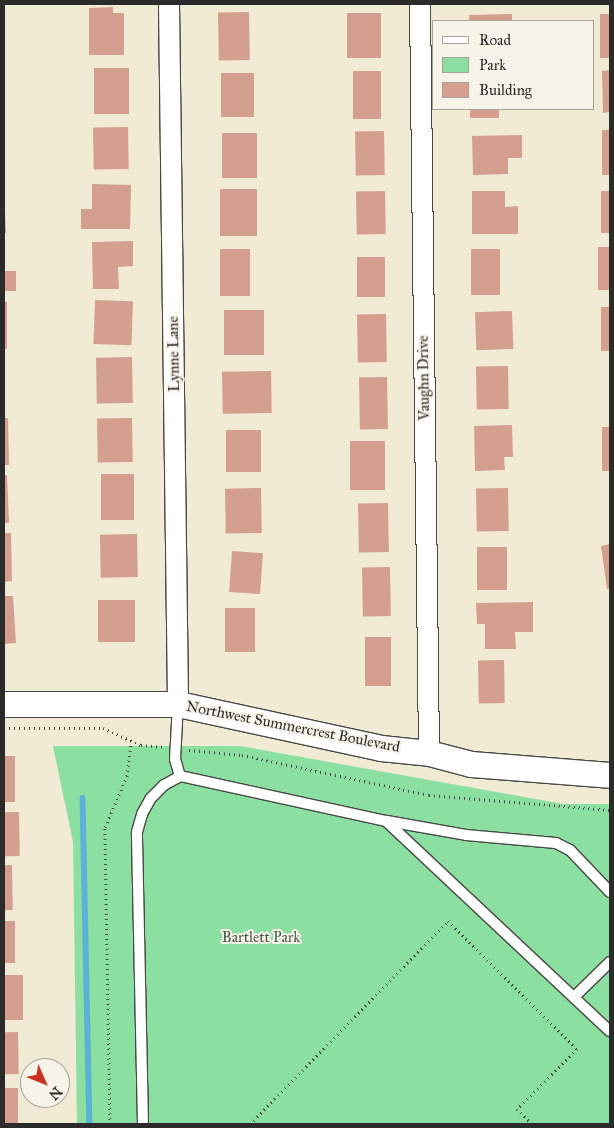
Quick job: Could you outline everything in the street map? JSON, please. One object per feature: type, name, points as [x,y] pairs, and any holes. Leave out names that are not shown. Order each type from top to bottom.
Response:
[{"type":"street","name":"Lynne Lane","points":[[169,4],[178,704]]},
{"type":"street","name":"Vaughn Drive","points":[[420,4],[429,753]]},
{"type":"street","name":"Northwest Summercrest Boulevard","points":[[4,704],[178,704],[381,748],[429,753],[471,764],[610,775]]},
{"type":"lane","points":[[178,704],[176,748],[180,776]]},
{"type":"lane","points":[[142,1124],[137,832],[142,814],[151,798],[164,786],[180,776],[386,821],[466,834],[556,843],[570,850],[610,892]]},
{"type":"lane","points":[[386,821],[610,1031]]},
{"type":"lane","points":[[574,997],[610,962]]},
{"type":"path","points":[[4,728],[103,728],[131,741],[242,755],[429,794],[610,810]]},
{"type":"path","points":[[110,1124],[105,828],[127,776],[131,741]]},
{"type":"path","points":[[250,1124],[448,921],[577,1049],[517,1109],[532,1124]]},
{"type":"green space","name":"Bartlett Park","points":[[53,746],[240,746],[563,804],[610,804],[610,1124],[77,1124],[73,842]]},
{"type":"building","points":[[113,7],[113,13],[124,13],[124,55],[89,55],[89,8]]},
{"type":"building","points":[[249,12],[250,60],[219,61],[218,13]]},
{"type":"building","points":[[347,13],[381,13],[381,58],[347,58]]},
{"type":"building","points":[[512,14],[512,20],[469,20],[469,15]]},
{"type":"building","points":[[600,14],[610,14],[610,58],[600,58]]},
{"type":"building","points":[[94,68],[129,68],[129,114],[94,114]]},
{"type":"building","points":[[610,70],[610,112],[603,113],[602,71]]},
{"type":"building","points":[[353,71],[381,71],[381,119],[353,119]]},
{"type":"building","points":[[221,73],[254,73],[254,117],[221,117]]},
{"type":"building","points":[[470,110],[499,110],[499,118],[470,118]]},
{"type":"building","points":[[128,127],[129,169],[94,170],[93,128]]},
{"type":"building","points":[[602,130],[610,130],[610,175],[602,175]]},
{"type":"building","points":[[384,131],[385,175],[356,175],[355,132]]},
{"type":"building","points":[[222,133],[257,133],[257,178],[222,178]]},
{"type":"building","points":[[522,135],[522,158],[508,158],[508,174],[473,175],[472,136]]},
{"type":"building","points":[[92,184],[131,185],[130,229],[81,229],[81,209],[92,209]]},
{"type":"building","points":[[220,189],[257,189],[257,236],[220,236]]},
{"type":"building","points":[[385,191],[386,234],[357,234],[356,192]]},
{"type":"building","points":[[472,191],[505,191],[505,207],[518,206],[518,234],[472,234]]},
{"type":"building","points":[[601,191],[610,191],[610,233],[601,233]]},
{"type":"building","points":[[5,211],[6,233],[4,233]]},
{"type":"building","points":[[133,241],[133,266],[118,267],[119,289],[93,289],[92,242]]},
{"type":"building","points":[[598,247],[610,247],[610,290],[598,290]]},
{"type":"building","points":[[220,249],[250,249],[250,296],[220,296]]},
{"type":"building","points":[[471,249],[500,249],[500,295],[471,295]]},
{"type":"building","points":[[357,257],[385,257],[385,297],[357,297]]},
{"type":"building","points":[[4,271],[16,271],[16,291],[4,291]]},
{"type":"building","points":[[95,300],[133,301],[131,345],[93,344]]},
{"type":"building","points":[[4,302],[7,302],[7,349],[4,349]]},
{"type":"building","points":[[601,307],[610,307],[610,351],[601,351]]},
{"type":"building","points":[[224,310],[264,310],[264,355],[224,355]]},
{"type":"building","points":[[512,311],[513,349],[476,350],[475,312]]},
{"type":"building","points":[[386,314],[387,362],[358,362],[357,315]]},
{"type":"building","points":[[132,357],[133,403],[97,404],[96,358]]},
{"type":"building","points":[[508,366],[509,409],[477,410],[476,367]]},
{"type":"building","points":[[271,371],[272,413],[223,414],[222,372]]},
{"type":"building","points":[[359,377],[387,377],[388,429],[360,429]]},
{"type":"building","points":[[4,418],[8,418],[9,465],[4,465]]},
{"type":"building","points":[[132,418],[133,462],[98,463],[97,419]]},
{"type":"building","points":[[512,425],[513,457],[504,457],[505,470],[475,471],[474,426]]},
{"type":"building","points":[[602,427],[610,427],[610,471],[602,471]]},
{"type":"building","points":[[226,430],[261,430],[261,472],[226,472]]},
{"type":"building","points":[[350,441],[385,441],[385,490],[350,490]]},
{"type":"building","points":[[101,474],[134,474],[134,520],[101,520]]},
{"type":"building","points":[[4,475],[7,475],[9,523],[4,523]]},
{"type":"building","points":[[261,488],[262,533],[226,534],[225,489]]},
{"type":"building","points":[[508,488],[509,531],[477,532],[476,489]]},
{"type":"building","points":[[388,503],[389,552],[359,553],[358,504]]},
{"type":"building","points":[[4,533],[11,533],[12,581],[4,582]]},
{"type":"building","points":[[137,534],[138,577],[101,578],[100,535]]},
{"type":"building","points":[[610,544],[610,588],[607,589],[601,546]]},
{"type":"building","points":[[477,547],[507,547],[507,590],[477,590]]},
{"type":"building","points":[[232,551],[263,553],[260,594],[229,592]]},
{"type":"building","points":[[362,567],[390,567],[391,616],[363,616]]},
{"type":"building","points":[[4,596],[13,596],[16,643],[4,644]]},
{"type":"building","points":[[98,600],[135,600],[135,642],[98,642]]},
{"type":"building","points":[[533,602],[533,632],[515,632],[516,649],[485,649],[485,624],[477,624],[476,603]]},
{"type":"building","points":[[225,608],[255,608],[255,652],[225,652]]},
{"type":"building","points":[[365,637],[391,637],[391,686],[365,686]]},
{"type":"building","points":[[478,660],[504,660],[505,703],[479,703]]},
{"type":"building","points":[[4,756],[15,756],[15,802],[4,802]]},
{"type":"building","points":[[4,812],[19,812],[20,856],[5,856]]},
{"type":"building","points":[[4,865],[12,865],[13,910],[5,910]]},
{"type":"building","points":[[4,921],[15,921],[15,963],[4,963]]},
{"type":"building","points":[[4,975],[23,975],[23,1020],[4,1020]]},
{"type":"building","points":[[4,1032],[18,1032],[19,1074],[5,1074]]},
{"type":"building","points":[[4,1088],[18,1088],[18,1124],[4,1124]]},
{"type":"waterway","points":[[83,798],[90,1124]]}]
